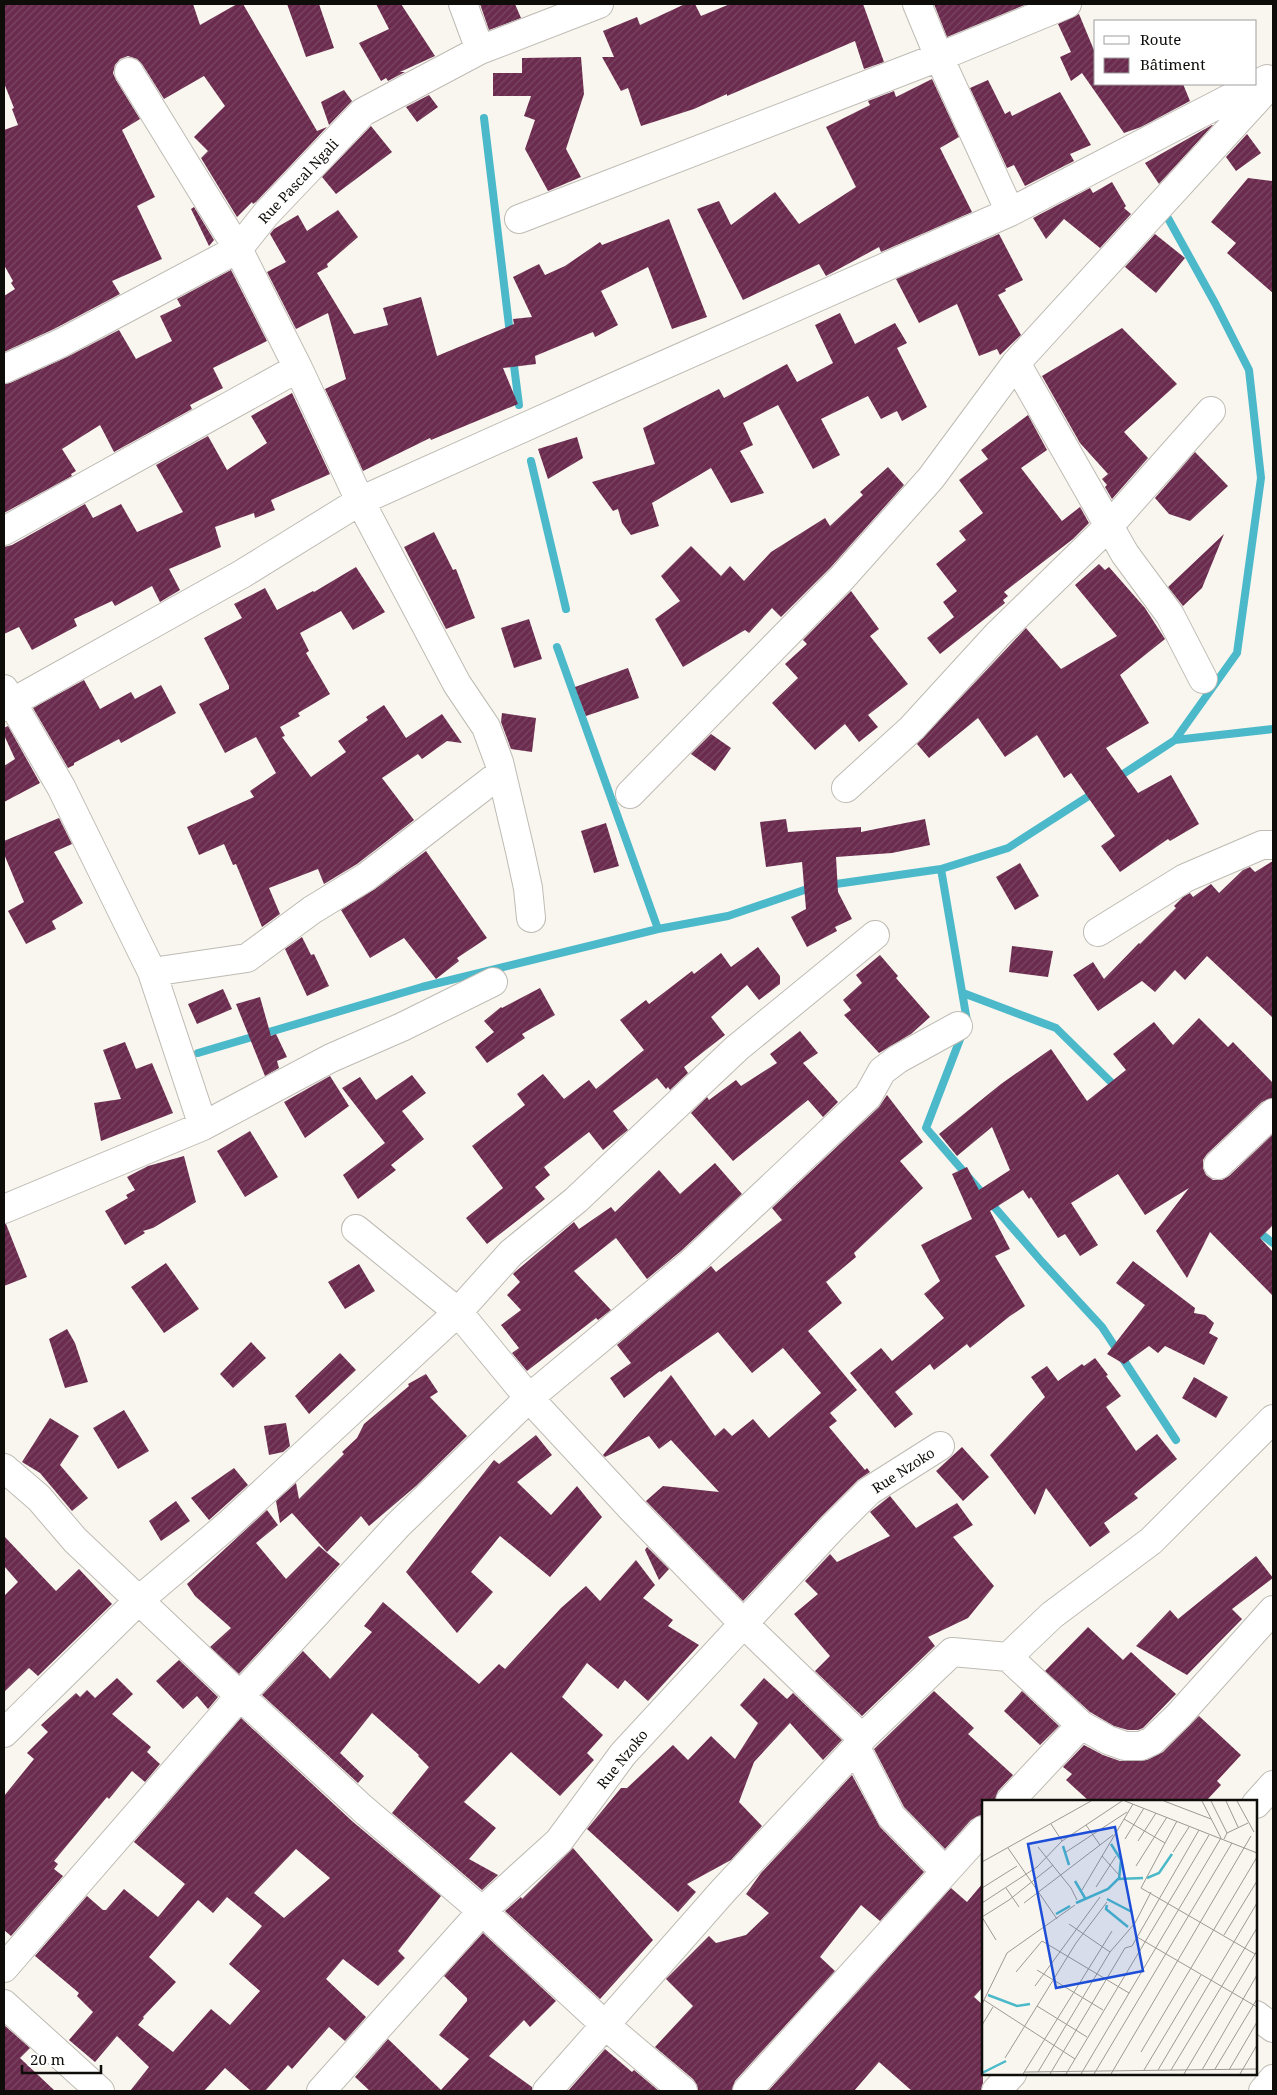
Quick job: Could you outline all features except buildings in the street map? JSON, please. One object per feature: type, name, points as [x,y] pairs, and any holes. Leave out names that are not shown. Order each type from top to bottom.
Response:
[{"type":"street","points":[[463,4],[480,50]]},
{"type":"street","name":"Rue Pascal Ngali","points":[[4,369],[61,343],[238,249],[266,214],[363,112],[480,50],[599,4]]},
{"type":"street","points":[[917,4],[939,57],[1010,212]]},
{"type":"street","points":[[519,219],[939,57],[1067,4]]},
{"type":"street","points":[[129,72],[238,249],[298,368],[360,501],[457,684],[486,727],[501,773],[528,888],[531,918]]},
{"type":"street","points":[[1257,84],[1273,76]]},
{"type":"street","points":[[630,794],[842,578],[931,478],[1016,364],[1273,82]]},
{"type":"street","points":[[203,1126],[152,972],[61,787],[6,700],[242,574],[360,501],[1010,212],[1256,85]]},
{"type":"street","points":[[1016,364],[1125,554],[1170,615],[1204,679]]},
{"type":"street","points":[[4,531],[298,368]]},
{"type":"street","points":[[846,788],[912,728],[998,634],[1109,526],[1212,411]]},
{"type":"street","points":[[152,972],[247,958],[312,910],[366,877],[501,773]]},
{"type":"street","points":[[1098,932],[1185,878],[1262,845],[1273,845]]},
{"type":"street","points":[[4,1733],[138,1601],[229,1524],[458,1312],[511,1252],[576,1200],[737,1048],[875,935]]},
{"type":"street","points":[[4,1209],[203,1126],[332,1058],[402,1027],[494,982]]},
{"type":"street","points":[[4,1968],[240,1696],[398,1525],[529,1398],[691,1263],[868,1096],[882,1071],[898,1058],[958,1026]]},
{"type":"street","points":[[1218,1165],[1273,1113]]},
{"type":"street","points":[[356,1229],[458,1312],[529,1398],[632,1510],[859,1743],[891,1816],[945,1871]]},
{"type":"street","points":[[1008,1658],[1052,1615],[1151,1541],[1273,1419]]},
{"type":"street","name":"Rue Nzoko","points":[[321,2091],[482,1911],[559,1841],[624,1754],[832,1528],[869,1491],[940,1446]]},
{"type":"street","points":[[4,1468],[39,1498],[75,1540],[240,1696],[364,1809],[482,1911],[605,2025],[683,2091]]},
{"type":"street","points":[[547,2091],[723,1891],[859,1743],[952,1652],[1008,1658],[1081,1725],[1108,1740],[1125,1746],[1142,1746],[1152,1741],[1179,1715],[1273,1610]]},
{"type":"street","points":[[1011,1800],[1081,1725]]},
{"type":"street","points":[[1257,1803],[1273,1785]]},
{"type":"street","points":[[748,2091],[982,1831]]},
{"type":"street","points":[[4,2004],[100,2091]]},
{"type":"street","points":[[1257,2016],[1273,2028]]},
{"type":"street","points":[[996,2091],[1011,2075]]},
{"type":"street","points":[[1263,2091],[1273,2080]]},
{"type":"waterway","points":[[484,118],[510,334]]},
{"type":"waterway","points":[[1164,211],[1215,303],[1249,370],[1261,478],[1237,653],[1175,740]]},
{"type":"waterway","points":[[513,358],[519,405]]},
{"type":"waterway","points":[[531,461],[566,609]]},
{"type":"waterway","points":[[557,647],[658,929]]},
{"type":"waterway","points":[[1117,778],[1175,740],[1273,729]]},
{"type":"waterway","points":[[829,885],[941,869],[1008,848],[1095,792]]},
{"type":"waterway","points":[[941,869],[967,1021],[926,1128],[1042,1262],[1102,1327],[1176,1440]]},
{"type":"waterway","points":[[198,1053],[422,987],[658,929],[728,916],[813,887]]},
{"type":"waterway","points":[[963,993],[1056,1028],[1118,1089]]},
{"type":"waterway","points":[[1257,1227],[1261,1234],[1273,1243]]}]
